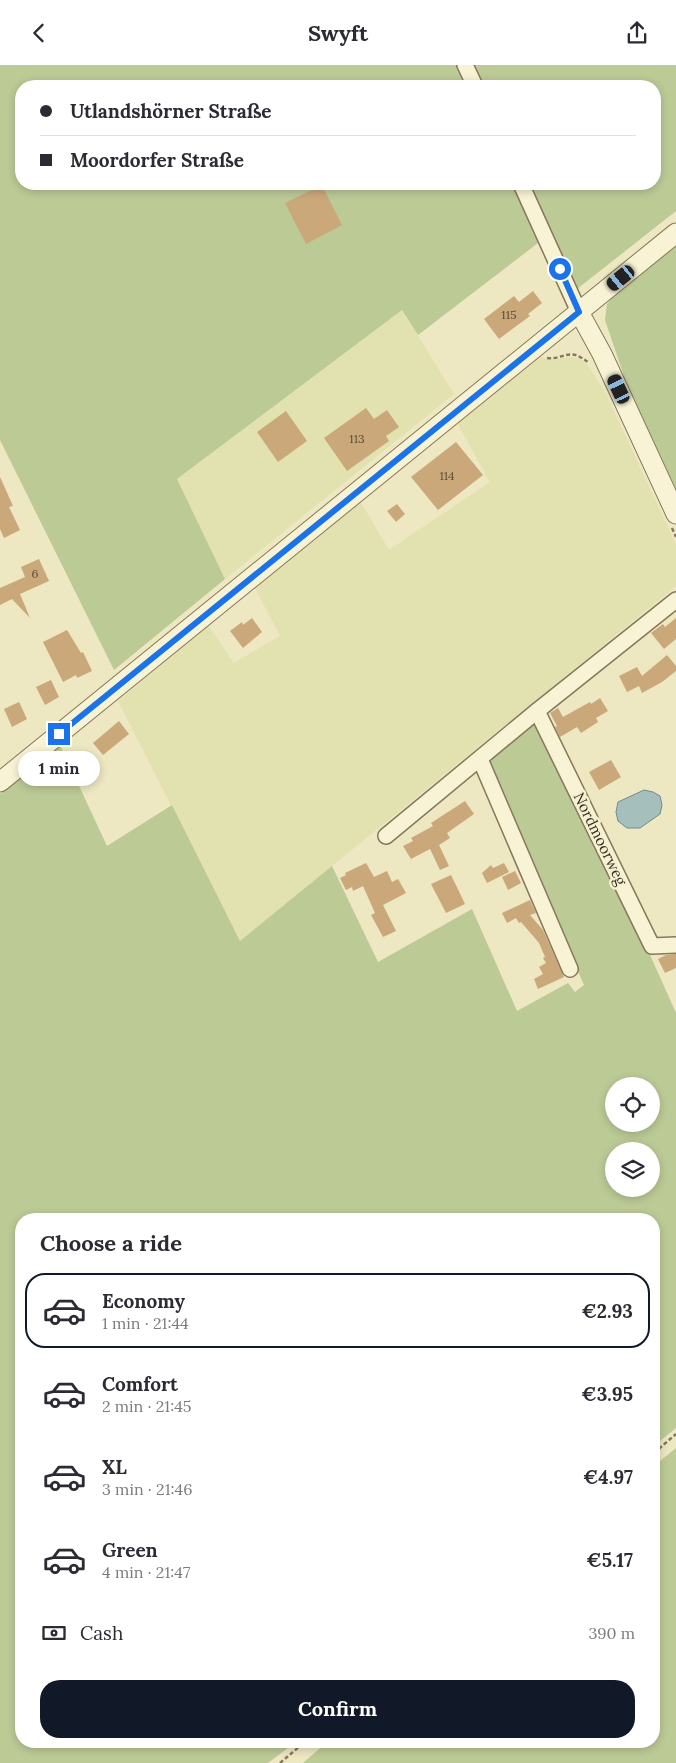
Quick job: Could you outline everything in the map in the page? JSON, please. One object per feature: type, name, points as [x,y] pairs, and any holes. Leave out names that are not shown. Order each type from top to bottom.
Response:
[{"type":"street","points":[[466,66],[472,80]]},
{"type":"street","points":[[524,190],[579,312],[602,354],[672,517]]},
{"type":"street","points":[[0,782],[676,233]]},
{"type":"street","points":[[386,836],[537,711],[676,600]]},
{"type":"street","name":"Nordmoorweg","points":[[537,711],[652,946],[676,945]]},
{"type":"street","points":[[480,759],[570,969]]},
{"type":"path","points":[[536,347],[547,358],[552,359],[573,354],[581,357],[591,366]]},
{"type":"path","points":[[672,517],[676,537]]},
{"type":"path","points":[[660,1448],[676,1434]]},
{"type":"path","points":[[280,1763],[298,1748]]},
{"type":"green space","points":[[0,65],[676,65],[676,211],[577,289],[551,233],[418,335],[402,310],[177,479],[225,579],[114,670],[0,440]]},
{"type":"green space","points":[[676,244],[676,494],[628,388],[605,320],[607,304],[617,292]]},
{"type":"green space","points":[[402,310],[454,394],[225,579],[177,479]]},
{"type":"green space","points":[[537,355],[549,360],[572,357],[580,359],[587,364],[604,390],[676,544],[676,586],[240,941],[118,701],[208,625],[234,663],[280,636],[255,588],[360,501],[389,550],[490,482],[457,423]]},
{"type":"green space","points":[[536,716],[676,1013],[676,1428],[660,1441],[660,1213],[15,1213],[15,1748],[288,1748],[268,1763],[0,1763],[0,794],[60,745],[107,846],[172,805],[240,941],[332,866],[378,962],[472,909],[517,1011],[568,983],[575,992],[584,985],[485,764]]},
{"type":"green space","points":[[676,1448],[676,1763],[303,1763],[320,1748],[660,1748],[660,1461]]},
{"type":"water","points":[[644,790],[660,796],[662,805],[660,814],[640,828],[627,828],[618,821],[616,812],[618,802]]},
{"type":"building","points":[[312,190],[324,190],[342,225],[306,244],[285,203]]},
{"type":"building","points":[[533,291],[542,303],[528,314],[530,316],[499,339],[484,319],[514,296],[519,302]]},
{"type":"building","points":[[366,408],[374,419],[387,410],[399,427],[386,436],[389,441],[347,471],[324,438]]},
{"type":"building","points":[[286,411],[307,441],[278,462],[257,432]]},
{"type":"building","points":[[456,442],[483,475],[438,510],[411,477]]},
{"type":"building","points":[[0,477],[13,506],[9,507],[20,530],[4,538],[0,529]]},
{"type":"building","points":[[397,504],[405,514],[396,522],[387,511]]},
{"type":"building","points":[[39,559],[49,581],[20,594],[30,618],[12,599],[0,605],[0,588],[25,577],[21,567]]},
{"type":"building","points":[[252,618],[262,632],[243,648],[230,631],[242,622],[243,625]]},
{"type":"building","points":[[676,618],[676,639],[664,649],[651,633],[663,624],[665,627]]},
{"type":"building","points":[[67,630],[81,653],[83,652],[92,671],[77,678],[76,675],[63,682],[43,642]]},
{"type":"building","points":[[667,655],[676,666],[676,671],[662,682],[642,693],[639,686],[627,692],[619,676],[637,667],[642,676]]},
{"type":"building","points":[[51,680],[59,697],[45,705],[36,687]]},
{"type":"building","points":[[600,698],[608,711],[596,718],[598,722],[581,733],[577,727],[560,737],[550,713],[558,708],[563,717]]},
{"type":"building","points":[[19,702],[27,719],[12,727],[4,709]]},
{"type":"building","points":[[119,721],[129,734],[103,755],[93,743]]},
{"type":"building","points":[[611,760],[621,777],[599,790],[589,772]]},
{"type":"building","points":[[465,801],[474,814],[447,833],[450,838],[439,845],[449,866],[440,870],[430,849],[411,859],[403,846],[413,841],[411,838],[433,826],[431,823]]},
{"type":"building","points":[[366,863],[374,877],[387,871],[392,882],[398,879],[406,893],[383,905],[396,931],[383,937],[371,915],[375,913],[363,886],[353,891],[352,887],[346,890],[340,878],[346,875],[345,873]]},
{"type":"building","points":[[504,863],[509,872],[487,883],[482,873],[491,865],[493,868]]},
{"type":"building","points":[[515,871],[521,883],[508,890],[502,877]]},
{"type":"building","points":[[451,875],[465,904],[446,913],[431,884]]},
{"type":"building","points":[[530,900],[536,913],[530,915],[543,930],[564,977],[538,989],[534,979],[543,974],[539,967],[546,963],[539,943],[521,922],[519,923],[516,918],[507,923],[502,913]]},
{"type":"building","points":[[676,954],[676,968],[665,973],[658,959],[666,955]]},
{"type":"route","points":[[59,734],[579,312],[560,269]]}]
